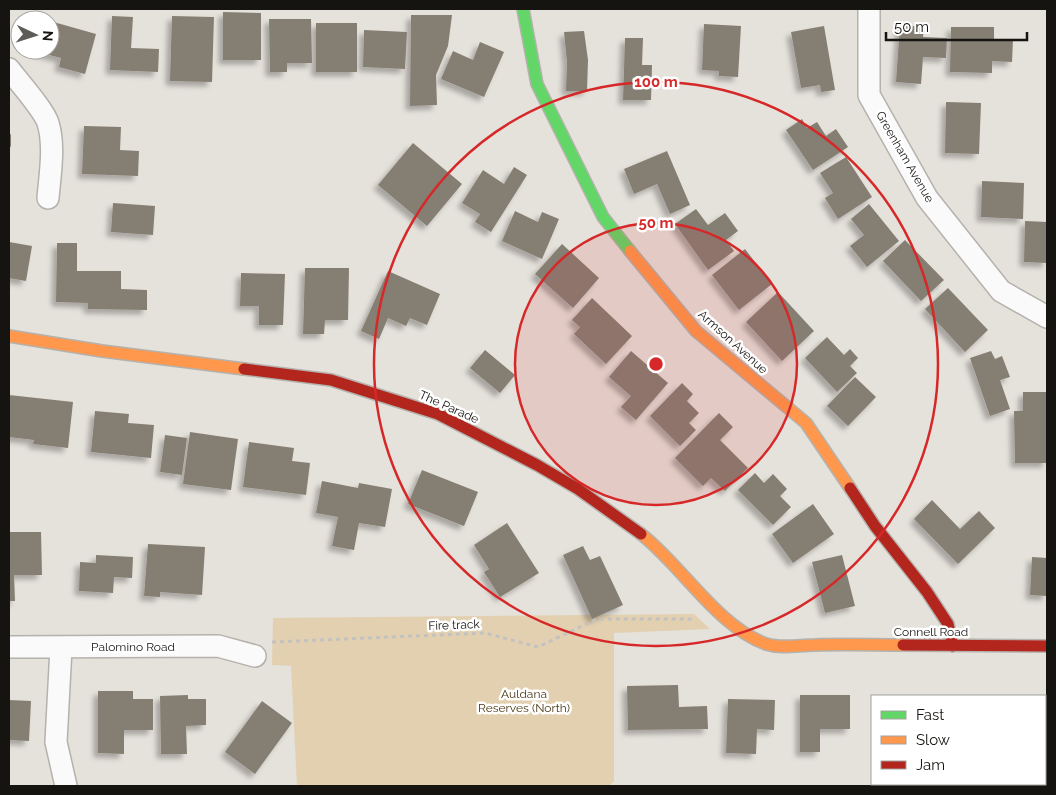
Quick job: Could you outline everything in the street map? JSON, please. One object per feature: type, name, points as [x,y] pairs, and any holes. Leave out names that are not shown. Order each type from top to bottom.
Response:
[{"type":"street","name":"Armson Avenue","points":[[522,9],[537,84],[603,217],[696,331],[806,423],[875,526],[927,592],[948,624],[953,646]]},
{"type":"street","name":"Greenham Avenue","points":[[869,9],[869,95],[927,198],[1001,291],[1047,317]]},
{"type":"street","points":[[9,69],[25,88],[48,122],[52,155],[48,198]]},
{"type":"street","name":"The Parade","points":[[9,336],[102,351],[331,380],[438,414],[537,465],[578,489],[613,513],[648,540],[725,618],[748,635],[767,644],[783,647],[815,645]]},
{"type":"street","name":"Connell Road","points":[[815,645],[1047,646]]},
{"type":"street","name":"Palomino Road","points":[[9,647],[218,646],[255,656]]},
{"type":"street","points":[[61,648],[56,742],[66,786]]},
{"type":"path","name":"Fire track","points":[[272,642],[485,632],[538,647],[596,620],[699,619],[713,605]]},
{"type":"green space","name":"Auldana Reserves (North)","points":[[694,614],[710,629],[614,633],[614,781],[609,786],[297,786],[291,666],[272,665],[273,618]]},
{"type":"building","points":[[223,12],[261,13],[261,60],[223,60]]},
{"type":"building","points":[[411,15],[452,15],[448,46],[436,75],[437,105],[410,106]]},
{"type":"building","points":[[112,16],[133,17],[131,48],[159,49],[158,72],[110,70]]},
{"type":"building","points":[[172,16],[214,17],[212,82],[170,81]]},
{"type":"building","points":[[269,19],[311,19],[312,63],[287,63],[287,72],[270,72]]},
{"type":"building","points":[[316,23],[357,23],[357,72],[316,72]]},
{"type":"building","points":[[60,24],[96,34],[85,74],[59,67],[61,58]]},
{"type":"building","points":[[704,24],[741,26],[738,77],[719,76],[719,71],[702,70]]},
{"type":"building","points":[[900,25],[924,27],[923,37],[947,38],[946,58],[923,57],[921,84],[896,82]]},
{"type":"building","points":[[824,26],[835,90],[821,92],[820,85],[801,88],[791,32]]},
{"type":"building","points":[[951,27],[994,27],[994,39],[1013,39],[1012,62],[992,61],[992,73],[950,72]]},
{"type":"building","points":[[364,30],[407,32],[405,69],[363,67]]},
{"type":"building","points":[[584,31],[588,60],[587,91],[566,91],[567,62],[564,32]]},
{"type":"building","points":[[625,38],[643,38],[642,65],[652,65],[651,100],[623,100]]},
{"type":"building","points":[[480,42],[504,52],[484,97],[441,79],[453,51],[473,60]]},
{"type":"building","points":[[946,102],[981,103],[979,154],[945,153]]},
{"type":"building","points":[[802,119],[807,128],[817,122],[826,136],[836,129],[848,147],[813,170],[786,130]]},
{"type":"building","points":[[84,126],[121,127],[120,150],[139,151],[138,176],[82,174]]},
{"type":"building","points":[[9,132],[11,135],[11,147],[9,146]]},
{"type":"building","points":[[413,143],[462,184],[427,226],[378,185]]},
{"type":"building","points":[[667,151],[690,205],[670,214],[657,184],[634,194],[624,169]]},
{"type":"building","points":[[846,157],[872,197],[838,219],[825,198],[833,193],[820,173]]},
{"type":"building","points":[[514,167],[527,175],[491,232],[475,222],[480,214],[462,203],[483,170],[504,184]]},
{"type":"building","points":[[982,181],[1024,183],[1023,219],[981,217]]},
{"type":"building","points":[[113,203],[155,206],[153,235],[111,232]]},
{"type":"building","points":[[869,204],[899,241],[867,267],[850,246],[864,235],[851,219]]},
{"type":"building","points":[[696,209],[708,225],[725,213],[738,231],[726,240],[734,251],[708,270],[675,224]]},
{"type":"building","points":[[515,211],[538,222],[542,212],[559,219],[542,259],[502,241]]},
{"type":"building","points":[[1025,221],[1047,222],[1047,263],[1024,262]]},
{"type":"building","points":[[905,240],[944,280],[921,301],[883,261]]},
{"type":"building","points":[[9,242],[32,246],[26,281],[9,278]]},
{"type":"building","points":[[57,243],[77,243],[77,271],[121,271],[121,289],[147,290],[147,310],[88,309],[88,303],[56,302]]},
{"type":"building","points":[[562,244],[599,278],[573,308],[535,274]]},
{"type":"building","points":[[745,249],[772,284],[739,310],[712,275]]},
{"type":"building","points":[[305,268],[349,268],[348,320],[325,320],[324,334],[303,334]]},
{"type":"building","points":[[388,271],[440,294],[427,325],[410,318],[406,326],[388,318],[379,339],[361,331]]},
{"type":"building","points":[[241,273],[285,274],[283,325],[259,325],[259,306],[240,306]]},
{"type":"building","points":[[948,288],[988,330],[965,352],[925,309]]},
{"type":"building","points":[[778,292],[814,331],[782,361],[746,322]]},
{"type":"building","points":[[592,298],[632,336],[606,364],[574,334],[580,327],[572,320]]},
{"type":"building","points":[[827,337],[844,355],[850,349],[858,358],[850,366],[857,373],[837,392],[805,358]]},
{"type":"building","points":[[485,350],[515,375],[500,393],[470,368]]},
{"type":"building","points":[[631,351],[668,383],[636,420],[621,407],[631,396],[609,377]]},
{"type":"building","points":[[991,351],[995,359],[1002,356],[1010,377],[1000,380],[1010,409],[990,416],[970,358]]},
{"type":"building","points":[[855,377],[876,397],[848,426],[827,406]]},
{"type":"building","points":[[682,383],[693,394],[687,401],[699,413],[689,423],[696,430],[680,446],[650,416]]},
{"type":"building","points":[[1023,392],[1047,392],[1047,463],[1015,463],[1014,411],[1023,411]]},
{"type":"building","points":[[9,395],[73,402],[68,448],[33,444],[34,440],[9,437]]},
{"type":"building","points":[[95,411],[129,414],[128,423],[154,425],[151,458],[91,452]]},
{"type":"building","points":[[719,413],[733,427],[720,440],[748,468],[725,491],[711,478],[703,486],[675,458]]},
{"type":"building","points":[[190,432],[238,439],[231,490],[183,484]]},
{"type":"building","points":[[165,435],[187,438],[182,475],[160,472]]},
{"type":"building","points":[[249,442],[294,448],[292,461],[310,463],[306,495],[243,487]]},
{"type":"building","points":[[422,470],[478,492],[464,526],[408,504]]},
{"type":"building","points":[[755,473],[764,483],[773,474],[787,489],[780,496],[791,507],[773,525],[738,490]]},
{"type":"building","points":[[322,481],[358,488],[359,483],[392,489],[385,527],[359,523],[354,550],[332,546],[338,517],[316,513]]},
{"type":"building","points":[[932,500],[960,529],[979,511],[995,528],[958,564],[914,519]]},
{"type":"building","points":[[813,504],[834,534],[793,563],[772,534]]},
{"type":"building","points":[[507,523],[539,573],[500,597],[484,572],[489,569],[474,545]]},
{"type":"building","points":[[9,532],[41,532],[42,575],[14,575],[15,601],[9,601]]},
{"type":"building","points":[[148,544],[205,547],[202,595],[160,592],[160,597],[144,596]]},
{"type":"building","points":[[583,546],[590,560],[600,556],[623,605],[592,619],[563,555]]},
{"type":"building","points":[[96,555],[133,557],[132,578],[114,577],[113,593],[79,591],[80,562],[96,563]]},
{"type":"building","points":[[842,555],[855,606],[825,613],[812,562]]},
{"type":"building","points":[[1032,557],[1047,558],[1047,596],[1030,595]]},
{"type":"building","points":[[678,685],[679,707],[707,706],[708,729],[628,730],[627,686]]},
{"type":"building","points":[[98,691],[133,691],[133,699],[153,699],[153,730],[124,730],[124,754],[98,753]]},
{"type":"building","points":[[188,695],[188,699],[206,699],[206,725],[186,726],[187,754],[161,754],[160,696]]},
{"type":"building","points":[[800,695],[850,695],[850,729],[820,729],[820,752],[800,752]]},
{"type":"building","points":[[728,699],[775,700],[774,730],[757,729],[756,754],[726,753]]},
{"type":"building","points":[[9,700],[31,701],[29,741],[9,740]]},
{"type":"building","points":[[262,701],[292,723],[255,774],[225,752]]},
{"type":"traffic: fast","points":[[523,9],[537,84],[603,217],[630,251]]},
{"type":"traffic: slow","points":[[630,251],[696,331],[806,423],[850,488]]},
{"type":"traffic: slow","points":[[9,336],[102,351],[244,369]]},
{"type":"traffic: slow","points":[[641,534],[671,562],[716,610],[748,635],[766,644],[784,647],[903,645]]},
{"type":"traffic: jam","points":[[244,369],[331,380],[438,414],[537,465],[578,489],[641,534]]},
{"type":"traffic: jam","points":[[850,488],[875,526],[927,592],[948,624],[953,646]]},
{"type":"traffic: jam","points":[[903,645],[1047,646]]}]
